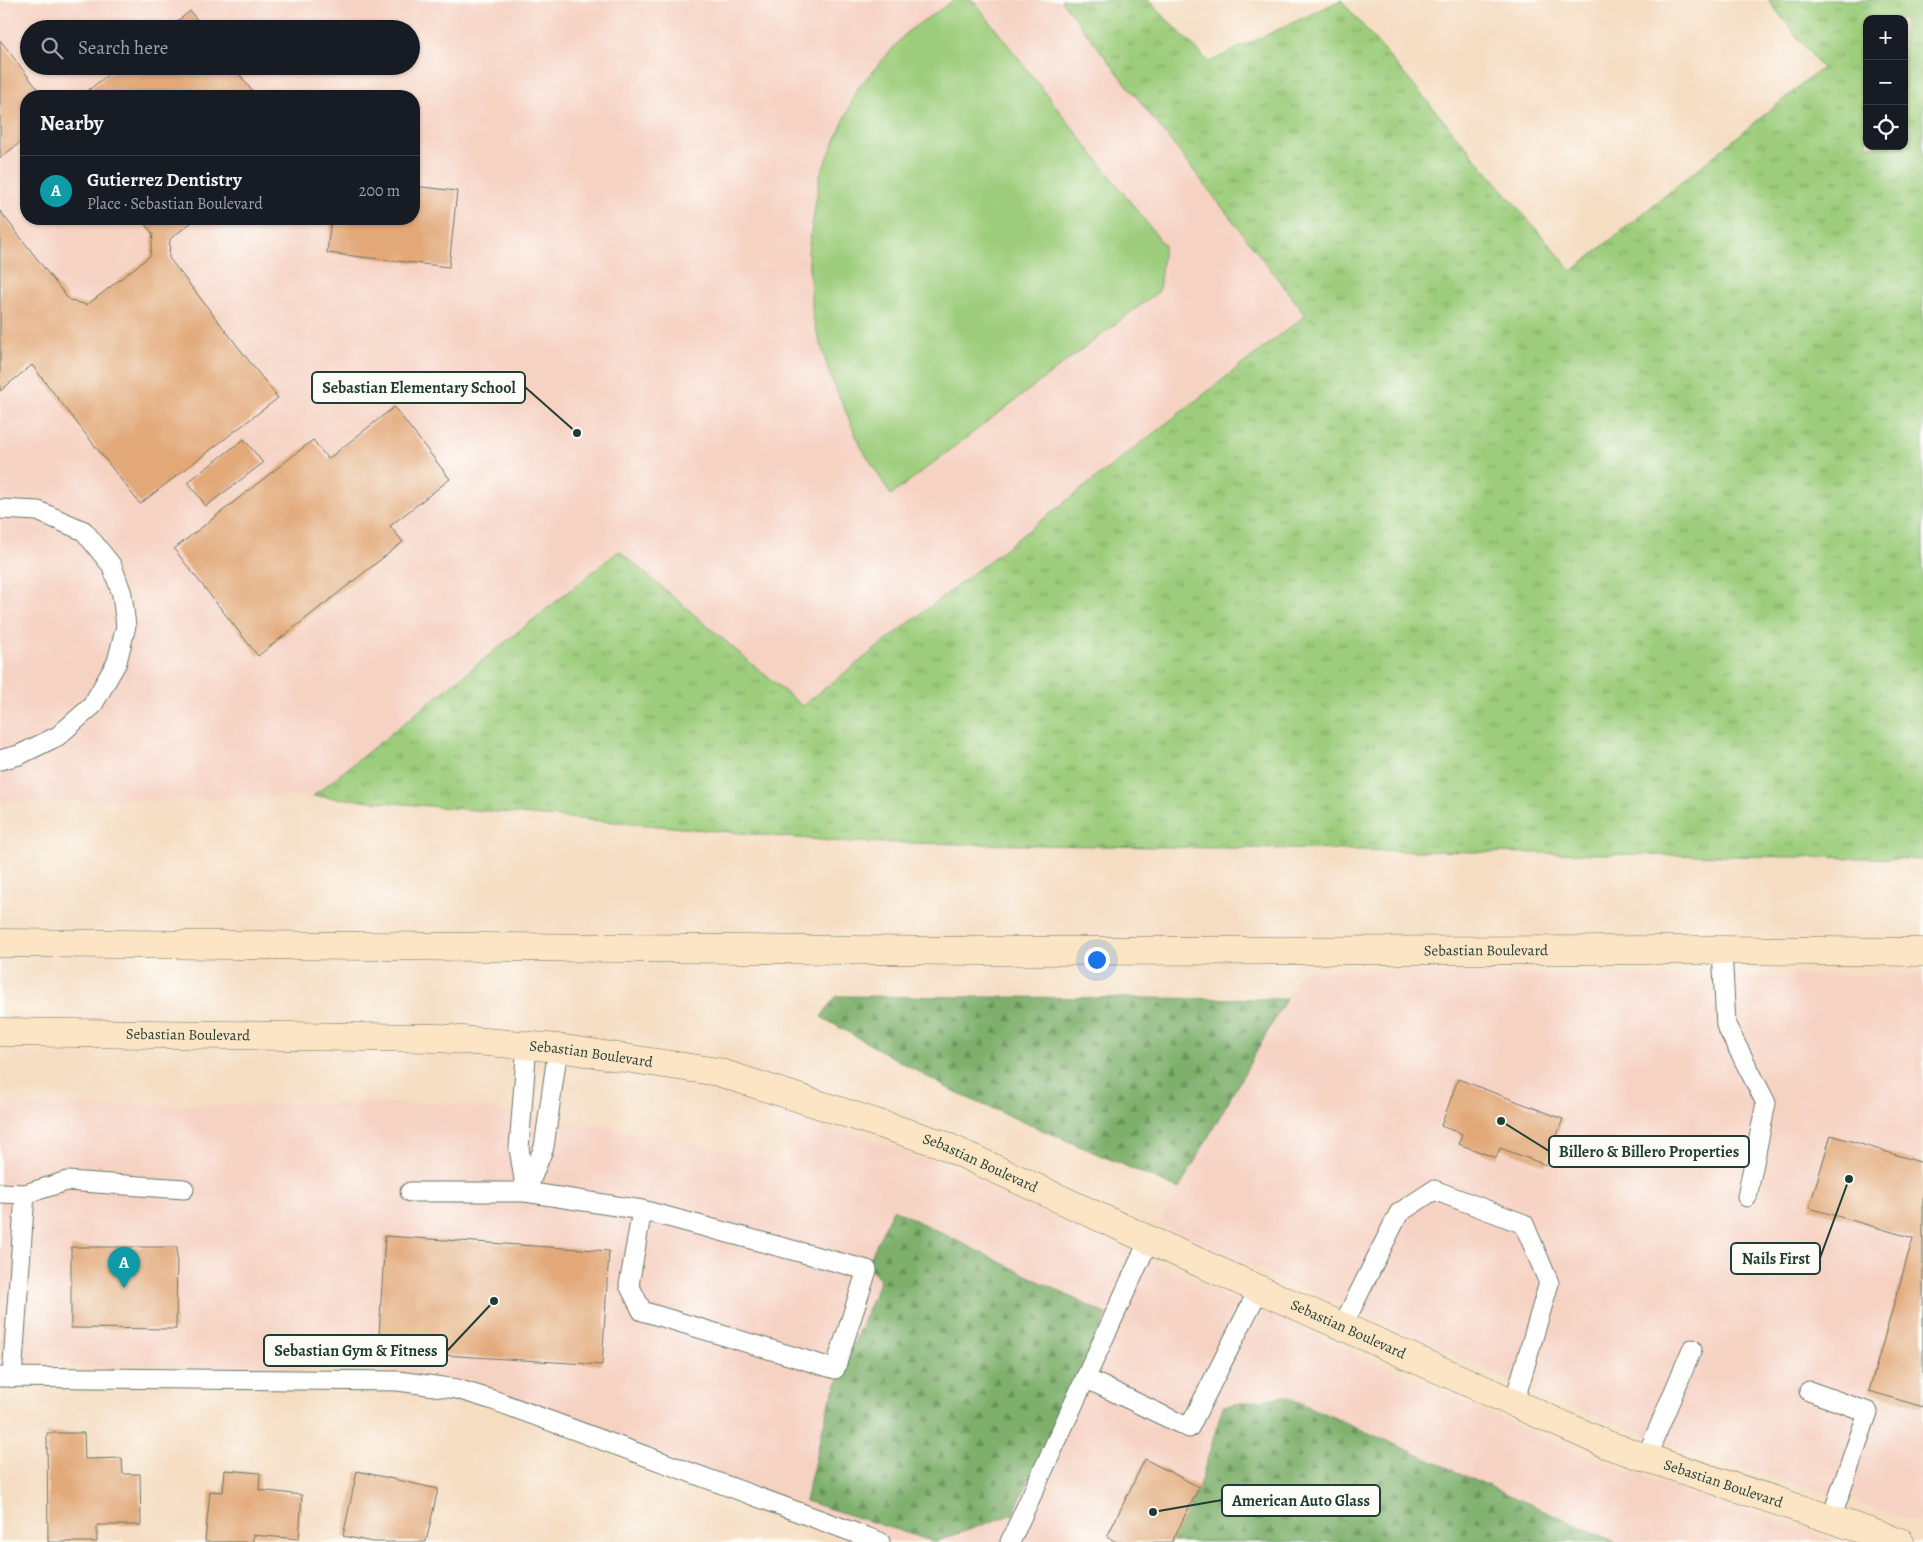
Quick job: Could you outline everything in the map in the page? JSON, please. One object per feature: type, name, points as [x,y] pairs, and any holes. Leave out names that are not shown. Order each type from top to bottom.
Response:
[{"type":"main road","name":"Sebastian Boulevard","points":[[0,943],[982,951],[1722,950],[1923,952]]},
{"type":"main road","name":"Sebastian Boulevard","points":[[0,1032],[439,1038],[527,1044],[718,1072],[939,1143],[1149,1240],[1608,1445],[1900,1542]]},
{"type":"lane","points":[[0,509],[38,511],[84,531],[112,566],[122,594],[126,626],[117,662],[92,706],[58,736],[19,755],[0,760]]},
{"type":"lane","points":[[1722,950],[1726,1025],[1766,1103],[1747,1197]]},
{"type":"lane","points":[[526,1192],[518,1148],[527,1044]]},
{"type":"lane","points":[[526,1192],[544,1147],[558,1048]]},
{"type":"lane","points":[[0,1193],[25,1194],[67,1181],[184,1189]]},
{"type":"lane","points":[[1342,1327],[1399,1213],[1434,1190],[1524,1224],[1549,1283],[1514,1403]]},
{"type":"lane","points":[[410,1192],[526,1192],[642,1210],[867,1270],[835,1369],[642,1311],[629,1285],[642,1210]]},
{"type":"lane","points":[[25,1194],[6,1377],[398,1381],[457,1389],[493,1400],[880,1542]]},
{"type":"lane","points":[[1010,1542],[1149,1240]]},
{"type":"lane","points":[[1085,1378],[1189,1428],[1259,1289]]},
{"type":"lane","points":[[1646,1458],[1692,1349]]},
{"type":"lane","points":[[1809,1391],[1868,1412],[1831,1519]]},
{"type":"shaded area","points":[[0,0],[1061,0],[1306,314],[802,706],[619,551],[313,796],[0,803]]},
{"type":"shaded area","points":[[1302,970],[1694,978],[1923,974],[1923,1521],[1918,1522],[1666,1443],[1541,1394],[1159,1224]]},
{"type":"shaded area","points":[[450,1103],[653,1135],[790,1164],[783,1112],[931,1159],[1140,1257],[1599,1462],[1841,1542],[897,1542],[467,1386],[434,1379],[353,1368],[185,1372],[185,1366],[0,1366],[0,1107]]},
{"type":"green space","points":[[954,0],[973,0],[1164,245],[1159,291],[891,495],[860,445],[830,375],[813,319],[808,252],[820,175],[858,88],[907,32]]},
{"type":"green space","points":[[1061,0],[1148,0],[1209,62],[1341,0],[1572,271],[1822,68],[1768,0],[1923,0],[1923,859],[844,842],[313,796],[619,551],[802,706],[1306,315]]},
{"type":"green space","points":[[836,996],[1286,999],[1179,1189],[956,1093],[821,1017]]},
{"type":"green space","points":[[893,1209],[1107,1315],[1013,1514],[935,1542],[805,1501],[829,1403],[880,1280],[867,1265]]},
{"type":"green space","points":[[1285,1396],[1616,1542],[1172,1542],[1199,1487],[1223,1406]]},
{"type":"building","points":[[190,11],[197,20],[179,20]]},
{"type":"building","points":[[0,40],[20,66],[20,75],[27,75],[38,90],[20,90],[20,143],[0,158]]},
{"type":"building","points":[[108,75],[240,75],[251,90],[89,90]]},
{"type":"building","points":[[420,187],[457,191],[449,267],[327,253],[330,225],[420,225]]},
{"type":"building","points":[[0,211],[69,300],[87,305],[150,256],[153,234],[146,225],[188,225],[170,239],[169,258],[278,398],[140,504],[32,365],[0,391]]},
{"type":"building","points":[[394,407],[450,479],[390,526],[403,542],[258,656],[174,549],[313,440],[328,459]]},
{"type":"building","points":[[244,439],[263,463],[206,506],[188,482]]},
{"type":"building","points":[[1458,1079],[1563,1119],[1546,1165],[1500,1148],[1496,1158],[1459,1144],[1462,1134],[1441,1126]]},
{"type":"building","points":[[1831,1135],[1923,1163],[1923,1407],[1869,1391],[1913,1238],[1809,1208]]},
{"type":"building","points":[[385,1236],[609,1251],[602,1365],[378,1351]]},
{"type":"building","points":[[71,1247],[177,1247],[176,1329],[71,1328]]},
{"type":"building","points":[[47,1433],[84,1433],[85,1459],[122,1458],[123,1474],[140,1474],[141,1525],[97,1525],[97,1542],[48,1542]]},
{"type":"building","points":[[1145,1459],[1199,1487],[1172,1542],[1117,1542],[1107,1537]]},
{"type":"building","points":[[225,1470],[260,1473],[259,1490],[302,1495],[299,1539],[253,1535],[253,1542],[205,1542],[210,1491],[223,1492]]},
{"type":"building","points":[[357,1471],[438,1489],[426,1542],[372,1542],[343,1536]]},
{"type":"place","name":"Sebastian Elementary School","points":[[577,433]]},
{"type":"place","name":"Billero & Billero Properties","points":[[1501,1121]]},
{"type":"place","name":"Nails First","points":[[1849,1179]]},
{"type":"place","name":"Gutierrez Dentistry","points":[[124,1288]]},
{"type":"place","name":"Sebastian Gym & Fitness","points":[[494,1301]]},
{"type":"place","name":"American Auto Glass","points":[[1153,1512]]}]
